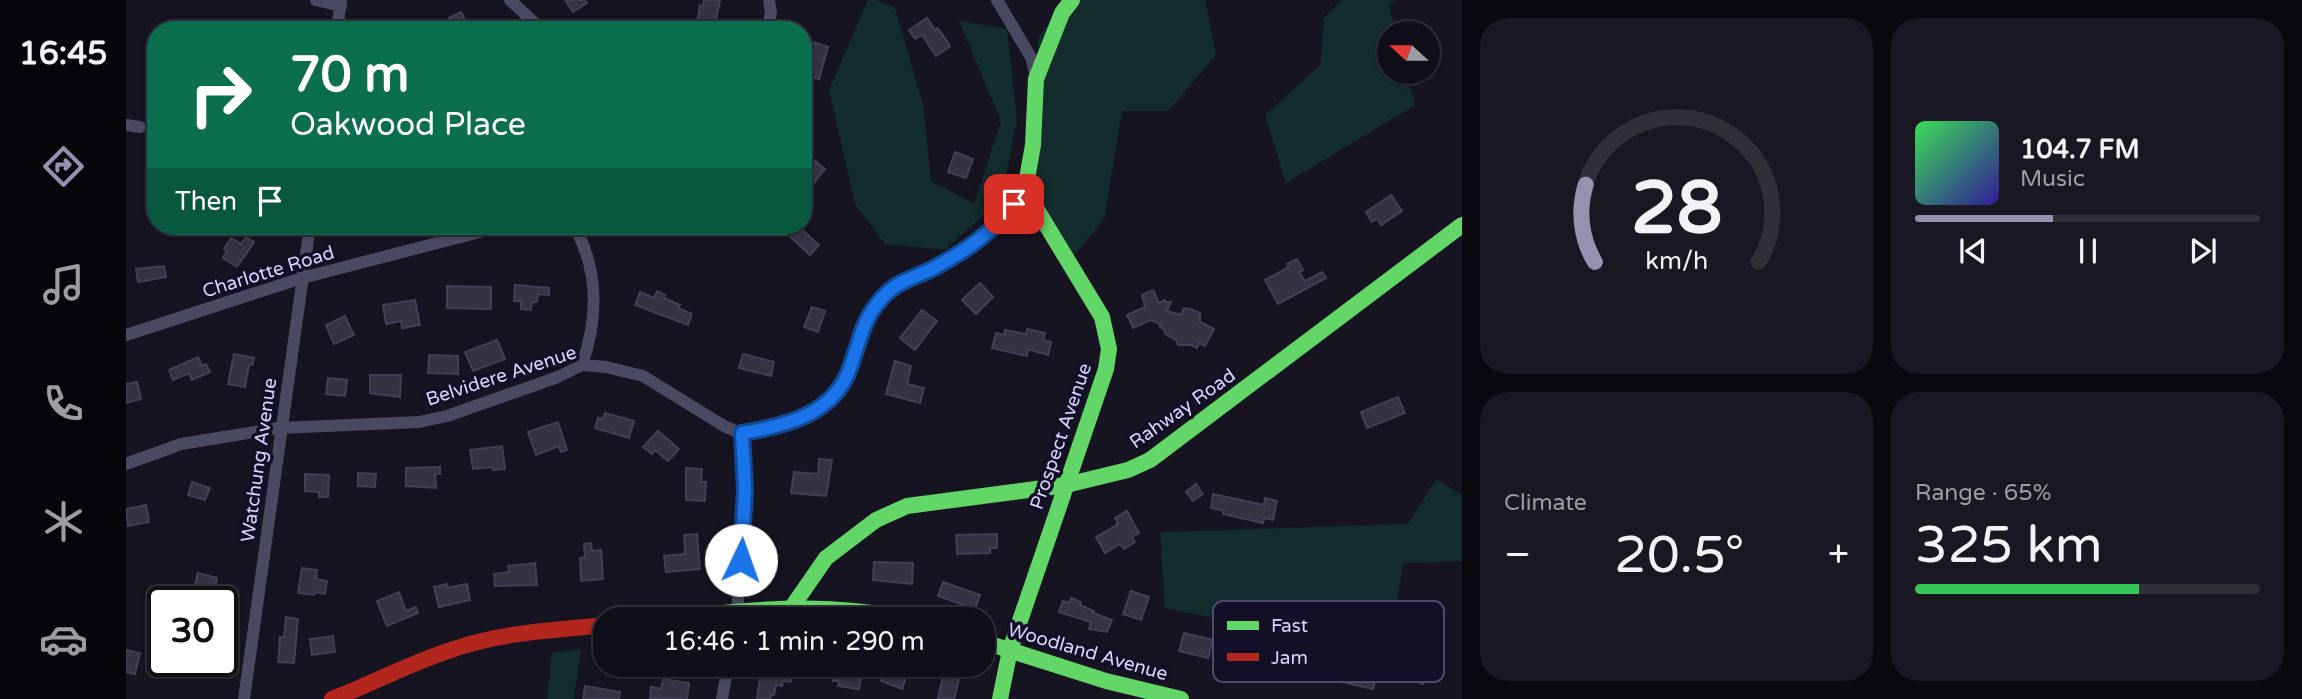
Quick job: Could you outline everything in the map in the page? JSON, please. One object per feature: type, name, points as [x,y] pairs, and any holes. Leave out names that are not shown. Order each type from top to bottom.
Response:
[{"type":"street","points":[[316,0],[341,3],[338,21]]},
{"type":"street","points":[[509,0],[532,21]]},
{"type":"street","points":[[769,0],[769,21]]},
{"type":"street","points":[[738,607],[745,490],[742,433],[774,428],[806,416],[825,405],[838,392],[850,370],[863,324],[874,306],[890,289],[982,239],[1004,218],[1024,190],[1033,145],[1036,79],[1032,59],[997,0]]},
{"type":"street","points":[[1036,79],[1062,13],[1072,0]]},
{"type":"street","points":[[126,125],[140,127]]},
{"type":"street","name":"Prospect Avenue","points":[[1000,699],[1010,650],[1106,369],[1109,349],[1102,317],[1024,190]]},
{"type":"street","name":"Rahway Road","points":[[792,607],[826,558],[859,532],[908,506],[1066,485],[1128,470],[1150,460],[1462,225]]},
{"type":"street","name":"Watchung Avenue","points":[[244,699],[309,235]]},
{"type":"street","name":"Charlotte Road","points":[[126,335],[302,278],[468,235]]},
{"type":"street","points":[[578,235],[589,263],[594,297],[592,331],[582,365]]},
{"type":"street","name":"Belvidere Avenue","points":[[126,464],[181,444],[282,428],[419,422],[447,416],[558,377],[582,365],[607,367],[643,376],[724,426],[742,433]]},
{"type":"street","points":[[332,699],[428,657],[477,642],[593,627]]},
{"type":"street","name":"Woodland Avenue","points":[[995,645],[1110,682],[1181,699]]},
{"type":"street","points":[[722,699],[726,677]]},
{"type":"green space","points":[[868,0],[876,0],[895,8],[923,104],[931,181],[974,204],[1001,121],[959,21],[1007,29],[1017,121],[1001,199],[945,250],[885,244],[855,204],[829,90]]},
{"type":"green space","points":[[1070,0],[1205,0],[1216,55],[1168,111],[1122,111],[1104,220],[1068,262],[1020,199],[1039,36]]},
{"type":"green space","points":[[1342,0],[1396,0],[1389,6],[1393,21],[1377,21],[1377,84],[1409,84],[1415,105],[1286,183],[1265,115],[1320,65],[1324,18]]},
{"type":"green space","points":[[1436,479],[1462,495],[1462,561],[1403,563],[1397,601],[1213,601],[1213,618],[1165,608],[1160,532],[1408,524]]},
{"type":"green space","points":[[581,649],[574,699],[547,699],[552,653]]},
{"type":"building","points":[[565,0],[585,0],[587,3],[573,12]]},
{"type":"building","points":[[704,0],[720,0],[716,21],[697,21],[700,5],[703,6]]},
{"type":"building","points":[[461,12],[466,21],[450,21],[449,18]]},
{"type":"building","points":[[927,18],[935,30],[938,28],[950,46],[936,56],[922,35],[915,39],[909,30]]},
{"type":"building","points":[[813,42],[828,47],[819,79],[812,77]]},
{"type":"building","points":[[955,152],[973,159],[966,178],[948,172]]},
{"type":"building","points":[[814,160],[825,169],[812,185]]},
{"type":"building","points":[[1391,195],[1402,211],[1381,225],[1377,219],[1372,222],[1366,212]]},
{"type":"building","points":[[788,235],[808,235],[819,245],[810,255]]},
{"type":"building","points":[[246,237],[254,242],[237,267],[223,258],[227,251],[224,249],[231,238],[241,244]]},
{"type":"building","points":[[1297,259],[1303,270],[1299,272],[1305,281],[1322,272],[1326,278],[1278,304],[1265,280],[1289,267],[1287,264]]},
{"type":"building","points":[[164,266],[166,277],[138,282],[136,269]]},
{"type":"building","points":[[980,283],[993,297],[976,314],[962,300]]},
{"type":"building","points":[[515,285],[549,288],[549,295],[538,294],[537,302],[532,302],[531,310],[521,309],[521,301],[514,301]]},
{"type":"building","points":[[447,286],[491,287],[491,309],[447,308]]},
{"type":"building","points":[[1153,290],[1159,303],[1165,300],[1171,302],[1167,311],[1181,315],[1184,308],[1200,313],[1200,322],[1214,329],[1205,346],[1199,343],[1197,348],[1178,345],[1176,340],[1165,334],[1160,324],[1151,320],[1133,328],[1127,315],[1145,307],[1142,295]]},
{"type":"building","points":[[657,291],[665,295],[664,298],[680,305],[678,308],[692,314],[688,325],[635,305],[640,292],[654,298]]},
{"type":"building","points":[[415,300],[420,325],[402,328],[401,321],[386,324],[383,305]]},
{"type":"building","points":[[812,307],[825,311],[818,332],[804,327]]},
{"type":"building","points":[[922,310],[937,321],[915,350],[900,338]]},
{"type":"building","points":[[345,316],[354,335],[334,344],[326,325]]},
{"type":"building","points":[[1027,329],[1045,333],[1043,340],[1051,342],[1048,355],[1028,349],[1027,356],[992,348],[996,333],[1004,335],[1005,330],[1026,334]]},
{"type":"building","points":[[497,340],[505,359],[473,371],[465,352]]},
{"type":"building","points":[[234,354],[254,358],[252,365],[249,365],[245,387],[228,384]]},
{"type":"building","points":[[743,354],[774,362],[771,376],[739,368]]},
{"type":"building","points":[[429,355],[458,356],[458,374],[428,373]]},
{"type":"building","points":[[198,357],[202,366],[206,364],[210,372],[192,380],[189,373],[173,380],[169,370]]},
{"type":"building","points":[[895,361],[911,366],[907,384],[924,388],[920,403],[886,394]]},
{"type":"building","points":[[370,375],[401,375],[400,397],[370,393]]},
{"type":"building","points":[[328,378],[347,380],[345,396],[326,394]]},
{"type":"building","points":[[137,382],[141,399],[126,403],[126,384]]},
{"type":"building","points":[[1398,397],[1405,413],[1367,428],[1361,412]]},
{"type":"building","points":[[605,413],[634,421],[629,438],[595,428],[598,418],[603,419]]},
{"type":"building","points":[[558,422],[567,450],[561,452],[559,446],[536,455],[528,432]]},
{"type":"building","points":[[658,431],[679,449],[668,461],[655,450],[652,454],[643,447]]},
{"type":"building","points":[[502,446],[505,469],[473,469],[470,450]]},
{"type":"building","points":[[819,459],[832,460],[826,496],[791,493],[794,472],[818,474]]},
{"type":"building","points":[[440,467],[440,474],[435,474],[436,488],[406,486],[406,468]]},
{"type":"building","points":[[686,468],[702,469],[701,482],[706,482],[705,501],[686,500]]},
{"type":"building","points":[[358,473],[376,474],[375,487],[358,486]]},
{"type":"building","points":[[305,474],[329,475],[328,497],[319,497],[319,492],[305,491]]},
{"type":"building","points":[[192,482],[210,488],[205,500],[188,495]]},
{"type":"building","points":[[1196,484],[1203,494],[1193,501],[1186,492]]},
{"type":"building","points":[[1213,494],[1264,505],[1265,498],[1277,501],[1273,520],[1264,518],[1263,523],[1223,514],[1224,511],[1211,508]]},
{"type":"building","points":[[146,505],[149,522],[128,526],[126,509]]},
{"type":"building","points":[[1127,511],[1139,533],[1132,537],[1135,542],[1124,549],[1120,544],[1105,553],[1096,537],[1118,524],[1115,518]]},
{"type":"building","points":[[697,534],[700,569],[666,572],[664,556],[685,554],[684,535]]},
{"type":"building","points":[[997,534],[997,548],[990,548],[990,553],[957,554],[956,535]]},
{"type":"building","points":[[591,543],[592,551],[601,550],[603,579],[581,581],[580,558],[585,557],[584,544]]},
{"type":"building","points":[[874,562],[913,563],[912,584],[873,580]]},
{"type":"building","points":[[535,563],[537,585],[495,586],[494,574],[509,572],[508,566]]},
{"type":"building","points":[[302,568],[317,570],[316,579],[327,581],[325,594],[298,593]]},
{"type":"building","points":[[198,573],[217,578],[215,586],[195,586]]},
{"type":"building","points":[[943,582],[980,595],[976,607],[938,596]]},
{"type":"building","points":[[447,584],[448,588],[467,584],[470,600],[439,607],[434,587]]},
{"type":"building","points":[[1131,591],[1149,597],[1141,620],[1123,614]]},
{"type":"building","points":[[399,592],[406,611],[416,607],[418,613],[387,626],[377,601]]},
{"type":"building","points":[[1071,598],[1081,602],[1080,605],[1094,611],[1093,613],[1112,620],[1107,632],[1089,629],[1091,622],[1059,612],[1063,601],[1069,603]]},
{"type":"building","points":[[286,617],[298,619],[294,663],[278,662],[280,637],[284,637]]},
{"type":"building","points":[[1184,633],[1213,640],[1208,658],[1179,651]]},
{"type":"building","points":[[333,636],[335,652],[312,655],[310,639]]},
{"type":"building","points":[[126,650],[140,653],[135,674],[126,672]]},
{"type":"building","points":[[760,677],[791,677],[791,682],[783,681],[782,686],[776,685],[774,695],[771,694],[770,699],[757,699]]},
{"type":"building","points":[[834,677],[861,677],[859,689],[838,686],[839,681],[833,681]]},
{"type":"building","points":[[882,677],[906,677],[902,689],[881,681]]},
{"type":"building","points":[[943,677],[960,677],[954,699],[938,698]]},
{"type":"building","points":[[663,679],[689,683],[687,699],[650,698],[651,687],[661,689]]},
{"type":"building","points":[[1342,682],[1375,682],[1373,689]]},
{"type":"building","points":[[585,686],[620,692],[619,699],[583,699]]},
{"type":"traffic: fast","points":[[1000,699],[1010,650],[1106,369],[1109,349],[1102,317],[1025,190],[1033,145],[1036,79],[1062,13],[1072,0]]},
{"type":"traffic: fast","points":[[792,607],[826,558],[876,520],[907,506],[1066,485],[1128,470],[1150,460],[1462,225]]},
{"type":"traffic: fast","points":[[995,646],[1106,681],[1181,699]]},
{"type":"traffic: jam","points":[[332,699],[425,659],[475,643],[531,632],[593,626]]},
{"type":"route","points":[[741,560],[745,490],[742,433],[774,428],[806,416],[825,405],[838,392],[850,370],[863,324],[874,306],[890,289],[982,239],[1014,204]]}]
